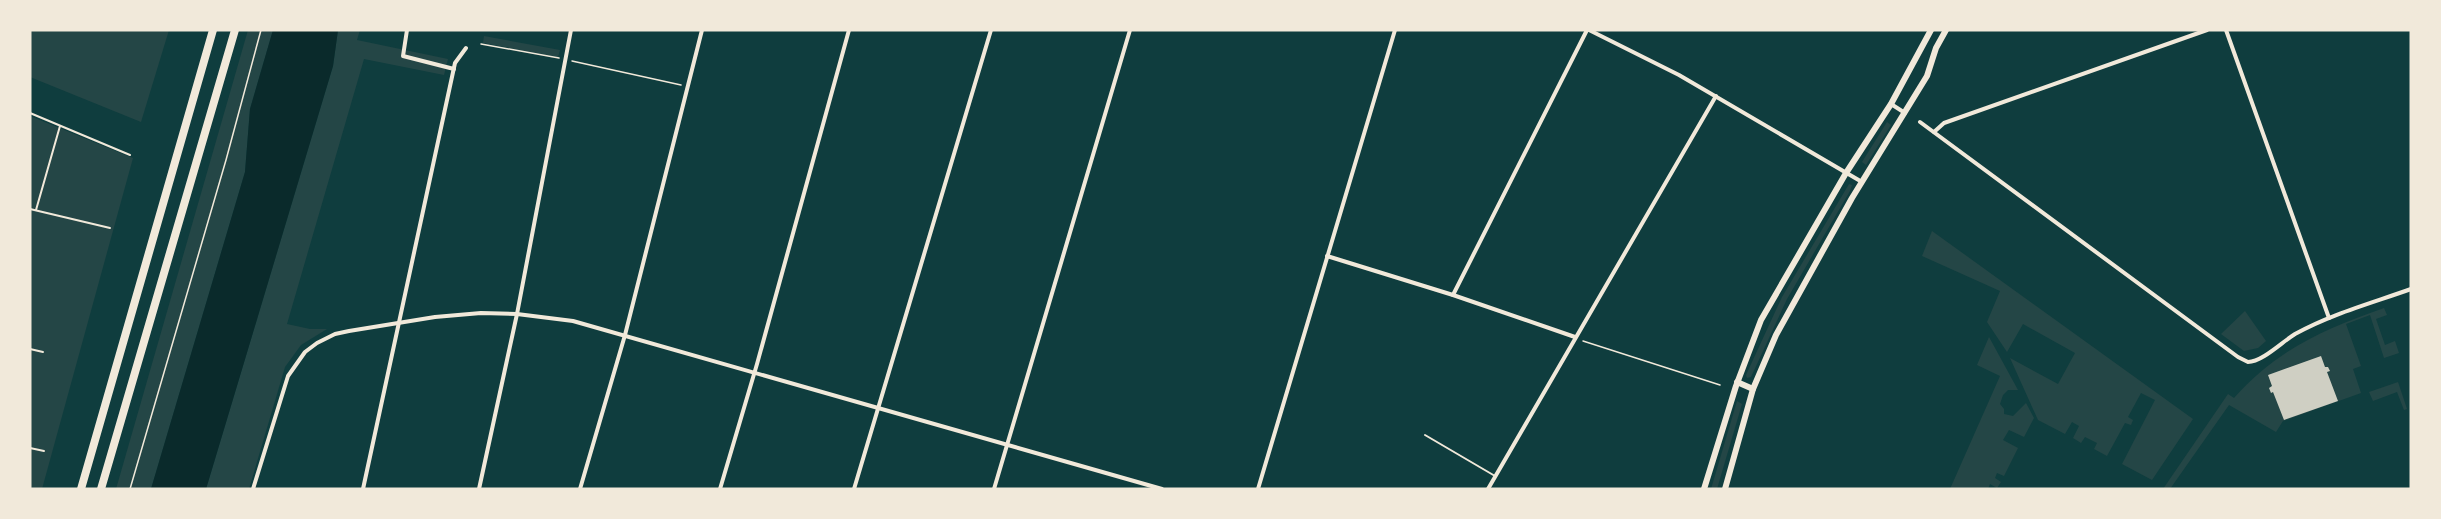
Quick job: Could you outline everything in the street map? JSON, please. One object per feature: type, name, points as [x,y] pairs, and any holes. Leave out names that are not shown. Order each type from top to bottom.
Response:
[{"type":"highway","points":[[81,489],[213,30]]},
{"type":"highway","points":[[101,489],[235,30]]},
{"type":"main road","points":[[1704,489],[1737,382],[1767,310],[1846,173],[1891,104],[1931,30]]},
{"type":"main road","points":[[1725,489],[1754,389],[1776,335],[1791,304],[1852,198],[1927,76],[1936,48],[1946,30]]},
{"type":"main road","points":[[1737,382],[1754,389]]},
{"type":"street","points":[[407,30],[403,56],[454,69]]},
{"type":"street","points":[[479,489],[517,314],[571,30]]},
{"type":"street","points":[[580,489],[626,335],[702,30]]},
{"type":"street","points":[[720,489],[755,373],[849,30]]},
{"type":"street","points":[[854,489],[991,30]]},
{"type":"street","points":[[994,489],[1130,30]]},
{"type":"street","points":[[1258,489],[1395,30]]},
{"type":"street","points":[[1453,295],[1588,30],[1662,66],[1862,182]]},
{"type":"street","points":[[1934,132],[1944,123],[2207,30]]},
{"type":"street","points":[[2226,30],[2329,318]]},
{"type":"street","points":[[363,489],[454,69],[458,56],[466,48]]},
{"type":"street","points":[[1488,489],[1716,96]]},
{"type":"street","points":[[1891,104],[1906,113]]},
{"type":"street","points":[[1920,122],[2248,362],[2258,360],[2294,335],[2329,318],[2411,289]]},
{"type":"street","points":[[1327,256],[1453,295],[1575,337]]},
{"type":"street","points":[[253,489],[283,387],[305,352],[317,343],[335,334],[399,323],[470,314],[517,314],[573,321],[626,335],[1162,489]]},
{"type":"lane","points":[[30,113],[130,155]]},
{"type":"lane","points":[[36,210],[60,126]]},
{"type":"lane","points":[[30,209],[110,228]]},
{"type":"lane","points":[[30,349],[43,352]]},
{"type":"lane","points":[[1425,435],[1496,476]]},
{"type":"lane","points":[[30,448],[44,451]]},
{"type":"path","points":[[130,489],[226,160],[261,30]]},
{"type":"path","points":[[481,44],[560,58]]},
{"type":"path","points":[[571,60],[688,87]]},
{"type":"path","points":[[1581,340],[1720,385]]},
{"type":"shaded area","points":[[30,30],[169,30],[141,122],[30,77]]},
{"type":"shaded area","points":[[248,30],[273,30],[250,109],[245,172],[151,489],[116,489]]},
{"type":"shaded area","points":[[273,30],[338,30],[333,66],[206,489],[151,489],[245,172],[250,109]]},
{"type":"shaded area","points":[[338,30],[360,30],[357,40],[448,59],[444,75],[364,59],[287,324],[310,329],[327,329],[301,345],[285,367],[249,489],[206,489],[333,66]]},
{"type":"shaded area","points":[[484,36],[560,50],[558,57],[483,43]]},
{"type":"shaded area","points":[[30,116],[133,158],[42,489],[30,489]]},
{"type":"shaded area","points":[[1887,122],[1891,125],[1866,165],[1862,162]]},
{"type":"shaded area","points":[[1849,184],[1852,185],[1850,191],[1787,299],[1751,377],[1747,378],[1746,375],[1782,297]]},
{"type":"shaded area","points":[[1932,231],[2193,419],[2152,480],[2122,464],[2155,400],[2141,393],[2128,417],[2133,420],[2131,425],[2125,423],[2107,456],[2094,449],[2097,443],[2085,437],[2081,443],[2073,438],[2079,426],[2072,422],[2065,434],[2038,420],[2010,358],[2058,384],[2075,353],[2023,324],[2007,352],[1987,322],[2000,291],[1922,256]]},
{"type":"shaded area","points":[[2384,308],[2387,315],[2376,319],[2385,345],[2395,341],[2399,353],[2384,358],[2370,315],[2346,324],[2361,366],[2353,369],[2361,393],[2283,421],[2276,432],[2229,405],[2170,489],[2163,489],[2228,394],[2234,398],[2268,366],[2303,342],[2341,324]]},
{"type":"shaded area","points":[[2245,311],[2266,341],[2258,348],[2244,351],[2221,334]]},
{"type":"shaded area","points":[[1989,337],[2018,390],[2008,390],[2003,395],[2000,404],[2004,409],[2004,414],[2013,416],[2026,403],[2034,418],[2024,437],[2009,430],[2003,440],[2018,448],[2004,476],[1997,473],[1995,478],[2001,482],[1997,488],[1990,484],[1988,489],[1950,489],[2000,376],[1977,365]]},
{"type":"shaded area","points":[[2398,382],[2407,409],[2404,410],[2397,392],[2373,401],[2369,392]]},
{"type":"shaded area","points":[[1737,401],[1742,404],[1717,489],[1711,489]]},
{"type":"building","points":[[2321,356],[2325,367],[2328,367],[2330,371],[2327,372],[2338,401],[2284,420],[2273,392],[2271,393],[2269,388],[2272,386],[2268,375]]}]
